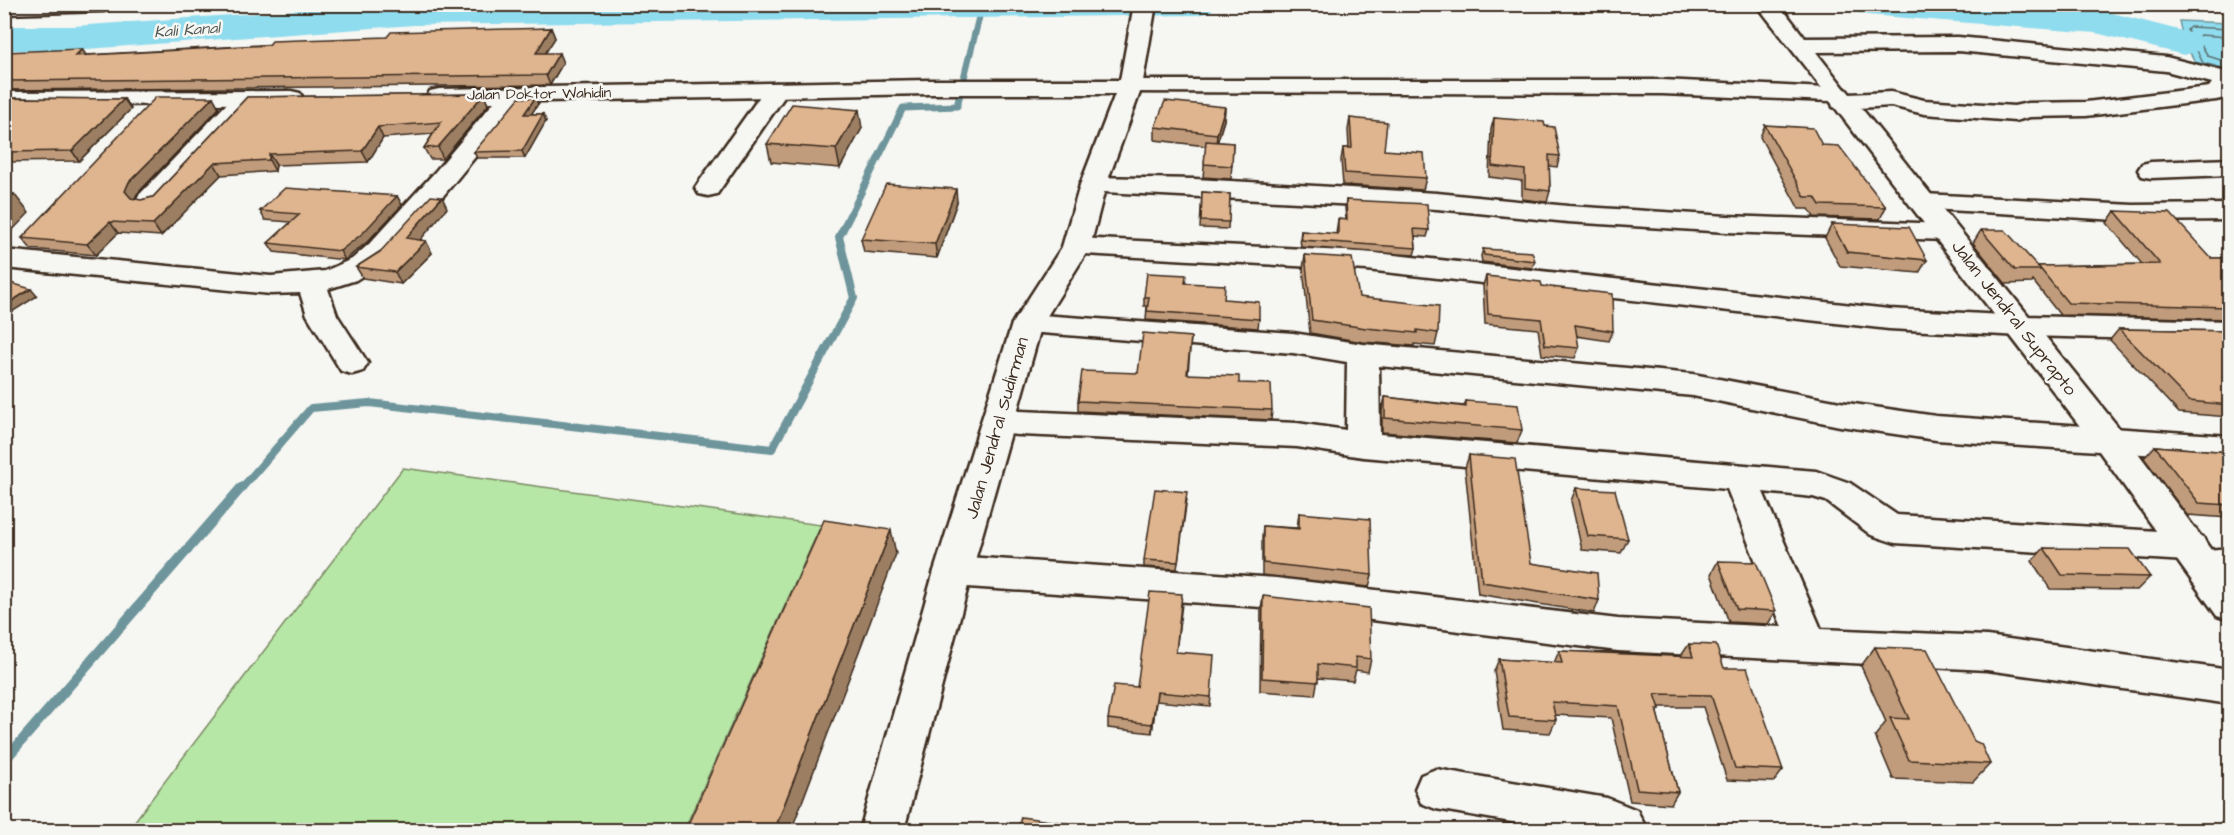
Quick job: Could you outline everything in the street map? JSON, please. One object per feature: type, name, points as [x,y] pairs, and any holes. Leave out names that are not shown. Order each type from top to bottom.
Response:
[{"type":"street","points":[[4,7],[103,4]]},
{"type":"street","name":"Jalan Jendral Sudirman","points":[[882,831],[953,571],[1000,422],[1027,324],[1076,247],[1093,185],[1130,87],[1141,38],[1145,4]]},
{"type":"street","name":"Jalan Jendral Suprapto","points":[[1767,4],[2022,326],[2110,442],[2207,558],[2229,605]]},
{"type":"street","points":[[1797,40],[1958,44],[2166,64],[2225,79]]},
{"type":"street","name":"Jalan Doktor Wahidin","points":[[420,96],[996,86],[1651,87],[1890,99],[1924,107],[2015,114],[2028,110],[2086,109],[2216,93],[2224,84],[2225,79]]},
{"type":"street","points":[[708,188],[777,90]]},
{"type":"street","points":[[5,259],[271,285],[311,283],[341,276],[359,268],[442,184],[513,95]]},
{"type":"street","points":[[5,99],[156,100],[315,97]]},
{"type":"street","points":[[149,201],[244,99]]},
{"type":"street","points":[[132,125],[156,100]]},
{"type":"street","points":[[2151,170],[2229,166]]},
{"type":"street","points":[[1093,185],[1196,187],[1437,201],[1568,214],[1727,224],[1946,232]]},
{"type":"street","points":[[1924,202],[2133,213],[2229,212]]},
{"type":"street","points":[[5,259],[29,234]]},
{"type":"street","points":[[1076,247],[1367,261],[1577,282],[1889,319],[2022,326],[2229,331]]},
{"type":"street","points":[[311,283],[322,315],[352,363]]},
{"type":"street","points":[[1027,324],[1293,343],[1363,354],[1693,385],[1840,414],[1936,428],[2110,442],[2229,448]]},
{"type":"street","points":[[1363,354],[1363,446]]},
{"type":"street","points":[[1000,422],[1297,435],[1363,446],[1816,484],[1838,492],[1884,525],[1906,530],[2207,558]]},
{"type":"street","points":[[1739,477],[1808,644]]},
{"type":"street","points":[[953,571],[1276,593],[1618,635],[1987,653],[2229,687]]},
{"type":"street","points":[[1925,650],[1947,692]]},
{"type":"street","points":[[1436,789],[1607,819],[1621,825],[1625,831]]},
{"type":"green space","points":[[403,468],[821,525],[684,830],[128,830]]},
{"type":"water","points":[[2179,21],[2229,23],[2229,77],[2199,68],[2184,43]]},
{"type":"building","points":[[551,28],[536,53],[559,53],[546,75],[4,81],[4,52],[82,49],[75,56],[269,45],[272,41],[387,37],[391,32]]},
{"type":"building","points":[[484,94],[438,147],[424,148],[441,122],[378,127],[362,151],[269,154],[269,160],[214,163],[153,224],[110,222],[87,244],[22,238],[156,97],[213,97],[129,182],[125,191],[131,198],[141,200],[153,197],[247,97]]},
{"type":"building","points":[[4,98],[124,99],[72,151],[4,152],[4,135],[8,132],[4,132]]},
{"type":"building","points":[[519,98],[535,98],[524,114],[543,114],[522,151],[474,152]]},
{"type":"building","points":[[1165,101],[1225,107],[1217,134],[1155,127]]},
{"type":"building","points":[[792,104],[859,110],[836,149],[767,144]]},
{"type":"building","points":[[1350,118],[1387,122],[1384,150],[1424,153],[1426,178],[1345,173],[1343,148],[1352,148]]},
{"type":"building","points":[[1494,118],[1544,122],[1545,126],[1554,127],[1560,156],[1549,155],[1550,191],[1525,188],[1525,170],[1492,166]]},
{"type":"building","points":[[1765,125],[1813,128],[1822,145],[1839,146],[1886,207],[1820,205],[1815,197],[1805,197]]},
{"type":"building","points":[[1206,141],[1233,143],[1232,166],[1204,164]]},
{"type":"building","points":[[886,184],[956,189],[935,244],[861,239]]},
{"type":"building","points":[[285,188],[397,196],[363,233],[340,251],[268,243],[300,214],[260,211]]},
{"type":"building","points":[[4,192],[14,194],[4,204]]},
{"type":"building","points":[[1202,192],[1230,194],[1229,222],[1201,221]]},
{"type":"building","points":[[431,196],[442,197],[406,238],[426,241],[395,272],[356,267],[380,252]]},
{"type":"building","points":[[1346,200],[1427,204],[1429,230],[1414,229],[1416,248],[1302,240],[1301,231],[1338,234],[1338,219],[1347,220]]},
{"type":"building","points":[[2115,211],[2170,213],[2211,258],[2229,258],[2229,307],[2068,303],[2038,266],[2160,264]]},
{"type":"building","points":[[1832,224],[1909,227],[1927,260],[1847,252]]},
{"type":"building","points":[[1981,230],[2005,230],[2041,270],[2015,270]]},
{"type":"building","points":[[1483,249],[1532,252],[1535,261],[1484,255]]},
{"type":"building","points":[[1305,255],[1352,258],[1359,297],[1439,306],[1438,333],[1366,328],[1312,320]]},
{"type":"building","points":[[1147,273],[1186,275],[1185,283],[1225,285],[1224,299],[1259,302],[1259,319],[1147,311],[1149,297],[1144,297]]},
{"type":"building","points":[[1486,276],[1541,282],[1542,286],[1612,294],[1613,331],[1575,325],[1579,348],[1545,345],[1541,319],[1488,314]]},
{"type":"building","points":[[4,281],[31,289],[4,306]]},
{"type":"building","points":[[2119,329],[2229,331],[2229,405],[2189,401]]},
{"type":"building","points":[[1143,333],[1191,337],[1187,374],[1239,376],[1239,383],[1271,384],[1272,410],[1078,401],[1082,371],[1138,373]]},
{"type":"building","points":[[1385,397],[1466,407],[1466,401],[1518,405],[1522,430],[1385,418]]},
{"type":"building","points":[[2155,446],[2229,452],[2229,505],[2199,503]]},
{"type":"building","points":[[1469,455],[1515,459],[1531,563],[1597,573],[1599,600],[1482,582]]},
{"type":"building","points":[[1576,488],[1615,490],[1628,539],[1588,536]]},
{"type":"building","points":[[1155,489],[1187,492],[1178,562],[1144,560]]},
{"type":"building","points":[[1299,513],[1370,519],[1372,575],[1263,563],[1263,526],[1299,529]]},
{"type":"building","points":[[824,520],[891,530],[774,831],[685,831]]},
{"type":"building","points":[[2044,548],[2130,549],[2150,577],[2062,575]]},
{"type":"building","points":[[1718,561],[1756,562],[1776,611],[1737,609]]},
{"type":"building","points":[[1150,592],[1182,594],[1176,652],[1214,655],[1211,697],[1157,692],[1152,724],[1108,719],[1114,685],[1137,687]]},
{"type":"building","points":[[1263,596],[1369,608],[1371,659],[1356,657],[1356,668],[1318,664],[1318,682],[1262,678]]},
{"type":"building","points":[[1689,644],[1716,645],[1724,668],[1747,668],[1783,770],[1735,768],[1711,695],[1655,694],[1660,709],[1656,709],[1678,792],[1637,789],[1618,706],[1552,702],[1556,720],[1509,717],[1499,659],[1562,663],[1559,651],[1693,657]]},
{"type":"building","points":[[1875,647],[1927,649],[1974,741],[1981,744],[1990,764],[1909,760],[1890,718],[1909,719]]},
{"type":"building","points":[[1021,817],[1123,831],[1017,831]]},
{"type":"waterway","name":"Kali Kanal","points":[[4,38],[74,38],[414,14],[1197,4]]},
{"type":"waterway","name":"Kali Kanal","points":[[1868,4],[2097,21],[2184,43]]},
{"type":"waterway","points":[[849,217],[903,108],[957,106],[981,9]]},
{"type":"waterway","points":[[240,490],[311,408],[369,403],[772,449],[854,298],[839,237],[849,217]]},
{"type":"waterway","points":[[4,761],[241,488]]}]
